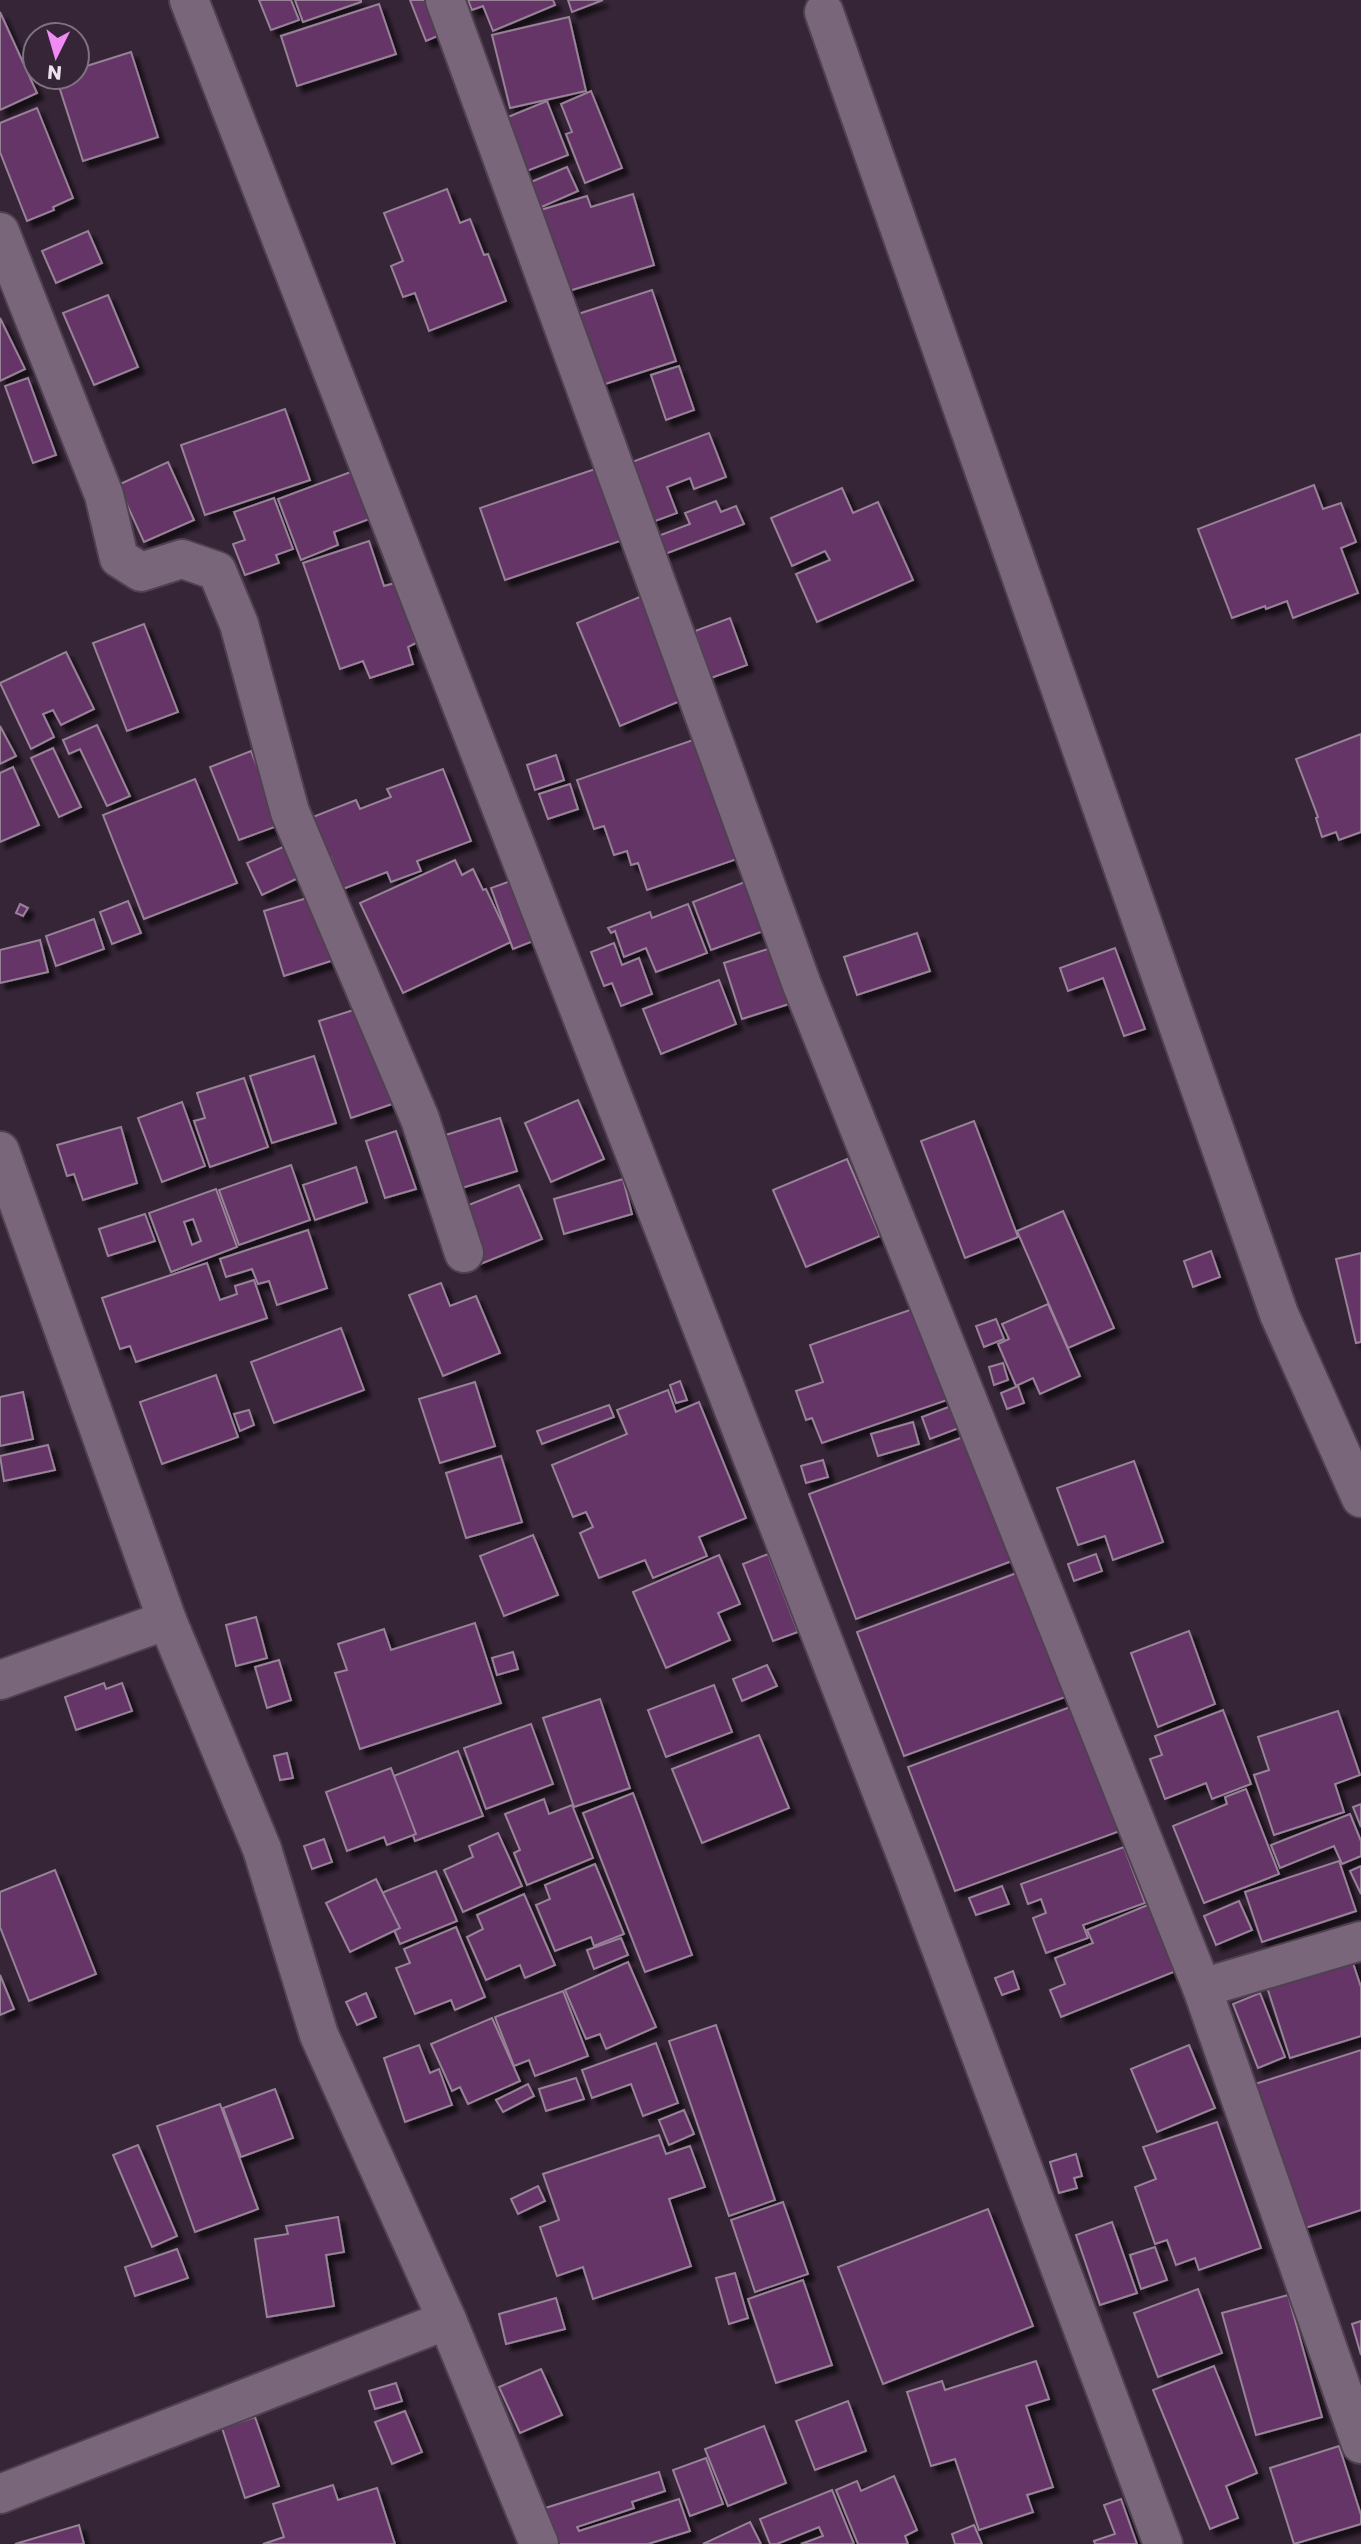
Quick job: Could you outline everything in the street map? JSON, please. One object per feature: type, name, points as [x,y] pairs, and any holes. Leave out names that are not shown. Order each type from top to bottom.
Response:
[{"type":"street","points":[[189,0],[906,1855],[1163,2544]]},
{"type":"street","points":[[445,0],[802,985],[1202,1988],[1361,2444]]},
{"type":"street","points":[[824,12],[1279,1314],[1361,1498]]},
{"type":"street","points":[[0,232],[103,495],[120,558],[141,572],[183,559],[216,571],[239,624],[290,812],[420,1119],[464,1253]]},
{"type":"street","points":[[0,1151],[167,1620],[262,1849],[319,2035],[447,2320],[539,2544]]},
{"type":"street","points":[[0,1680],[167,1620]]},
{"type":"street","points":[[1202,1988],[1361,1941]]},
{"type":"street","points":[[0,2494],[447,2320]]},
{"type":"building","points":[[259,0],[291,0],[299,20],[271,30]]},
{"type":"building","points":[[295,0],[361,0],[361,2],[303,22]]},
{"type":"building","points":[[410,0],[435,0],[447,32],[426,41]]},
{"type":"building","points":[[468,0],[553,0],[555,5],[493,31],[483,6],[472,10]]},
{"type":"building","points":[[568,0],[603,0],[572,12]]},
{"type":"building","points":[[379,4],[396,54],[297,86],[281,36]]},
{"type":"building","points":[[0,12],[21,58],[21,91],[37,93],[0,110]]},
{"type":"building","points":[[569,17],[586,91],[510,108],[492,35]]},
{"type":"building","points":[[131,52],[158,137],[83,161],[60,91],[91,91],[91,65]]},
{"type":"building","points":[[591,91],[622,168],[585,183],[566,134],[572,132],[561,104]]},
{"type":"building","points":[[547,101],[568,155],[519,174],[498,121]]},
{"type":"building","points":[[37,108],[73,198],[53,207],[54,210],[27,221],[0,152],[0,123]]},
{"type":"building","points":[[567,167],[578,191],[537,209],[526,184]]},
{"type":"building","points":[[447,189],[460,223],[470,219],[484,255],[488,254],[506,301],[429,331],[415,293],[403,297],[391,266],[403,261],[384,213]]},
{"type":"building","points":[[633,194],[654,265],[559,294],[534,212],[587,196],[591,207]]},
{"type":"building","points":[[88,231],[102,263],[56,283],[42,251]]},
{"type":"building","points":[[652,290],[676,361],[596,387],[572,316]]},
{"type":"building","points":[[108,295],[138,367],[94,385],[63,313]]},
{"type":"building","points":[[0,318],[25,369],[0,381]]},
{"type":"building","points":[[679,366],[694,410],[666,420],[651,375]]},
{"type":"building","points":[[28,378],[56,455],[33,463],[5,386]]},
{"type":"building","points":[[285,409],[310,480],[205,515],[181,445]]},
{"type":"building","points":[[709,433],[726,477],[694,489],[690,478],[667,487],[677,513],[647,524],[624,465]]},
{"type":"building","points":[[168,462],[194,520],[144,542],[118,485]]},
{"type":"building","points":[[604,466],[629,538],[505,580],[480,508]]},
{"type":"building","points":[[364,467],[383,514],[334,532],[338,545],[301,560],[278,499]]},
{"type":"building","points":[[1314,485],[1323,509],[1341,503],[1356,542],[1341,548],[1358,593],[1293,618],[1287,601],[1232,618],[1198,529]]},
{"type":"building","points":[[842,488],[853,513],[878,502],[913,580],[817,622],[796,574],[830,560],[825,551],[792,566],[771,518]]},
{"type":"building","points":[[274,498],[293,549],[276,555],[279,563],[245,575],[233,544],[245,540],[234,512]]},
{"type":"building","points":[[716,501],[721,512],[736,506],[744,524],[665,554],[658,536],[690,524],[685,513]]},
{"type":"building","points":[[369,541],[384,586],[395,583],[416,643],[408,647],[413,664],[370,678],[363,661],[340,669],[303,563]]},
{"type":"building","points":[[642,596],[685,699],[620,726],[577,623]]},
{"type":"building","points":[[730,618],[747,665],[711,678],[695,631]]},
{"type":"building","points":[[144,624],[178,712],[127,731],[93,643]]},
{"type":"building","points":[[66,652],[94,709],[61,725],[53,710],[43,714],[54,737],[31,749],[0,683]]},
{"type":"building","points":[[97,725],[130,796],[107,806],[80,749],[69,754],[63,740]]},
{"type":"building","points":[[0,726],[16,756],[0,764]]},
{"type":"building","points":[[1361,734],[1361,832],[1339,840],[1336,832],[1322,837],[1316,818],[1318,817],[1296,759]]},
{"type":"building","points":[[699,738],[740,858],[647,890],[638,863],[631,865],[627,851],[614,855],[604,826],[594,829],[577,780]]},
{"type":"building","points":[[53,748],[81,807],[59,817],[31,758]]},
{"type":"building","points":[[251,751],[280,825],[239,840],[210,767]]},
{"type":"building","points":[[556,755],[564,780],[535,790],[527,765]]},
{"type":"building","points":[[13,767],[39,825],[0,842],[0,773]]},
{"type":"building","points":[[443,769],[471,841],[417,861],[421,871],[391,882],[387,872],[343,889],[331,857],[316,863],[300,822],[356,800],[360,809],[391,797],[387,789]]},
{"type":"building","points":[[195,779],[237,883],[144,919],[103,815]]},
{"type":"building","points":[[570,784],[578,809],[548,819],[539,794]]},
{"type":"building","points":[[294,842],[309,873],[262,895],[247,863]]},
{"type":"building","points":[[455,860],[462,875],[473,869],[483,890],[486,889],[511,942],[403,993],[360,903]]},
{"type":"building","points":[[519,878],[541,938],[513,949],[491,888]]},
{"type":"building","points":[[750,880],[769,929],[711,950],[693,902]]},
{"type":"building","points":[[317,895],[337,959],[284,976],[264,911]]},
{"type":"building","points":[[128,901],[141,933],[112,944],[100,912]]},
{"type":"building","points":[[20,904],[28,908],[23,916],[16,913]]},
{"type":"building","points":[[688,904],[707,953],[656,972],[646,948],[624,957],[615,931],[611,933],[608,928],[650,912],[652,918]]},
{"type":"building","points":[[94,919],[104,949],[56,966],[46,936]]},
{"type":"building","points":[[917,933],[930,971],[857,995],[844,957]]},
{"type":"building","points":[[40,940],[48,972],[0,983],[0,950]]},
{"type":"building","points":[[614,943],[622,965],[639,958],[652,994],[621,1006],[612,983],[604,986],[591,952]]},
{"type":"building","points":[[771,948],[789,1004],[742,1019],[724,963]]},
{"type":"building","points":[[1115,948],[1145,1029],[1124,1036],[1103,978],[1068,991],[1060,968]]},
{"type":"building","points":[[719,980],[736,1024],[661,1054],[643,1009]]},
{"type":"building","points":[[363,1007],[395,1103],[351,1118],[319,1021]]},
{"type":"building","points":[[314,1056],[336,1123],[272,1143],[250,1076]]},
{"type":"building","points":[[244,1078],[268,1147],[210,1167],[194,1121],[205,1118],[197,1093]]},
{"type":"building","points":[[578,1100],[604,1159],[551,1182],[525,1123]]},
{"type":"building","points":[[182,1102],[205,1166],[162,1182],[138,1118]]},
{"type":"building","points":[[500,1118],[517,1171],[452,1191],[436,1138]]},
{"type":"building","points":[[974,1121],[1018,1237],[965,1258],[921,1141]]},
{"type":"building","points":[[121,1127],[137,1183],[83,1200],[74,1174],[67,1176],[57,1145]]},
{"type":"building","points":[[396,1131],[416,1189],[385,1198],[366,1141]]},
{"type":"building","points":[[847,1159],[880,1236],[806,1267],[773,1190]]},
{"type":"building","points":[[291,1165],[310,1220],[239,1245],[219,1190]]},
{"type":"building","points":[[356,1167],[367,1202],[315,1220],[303,1185]]},
{"type":"building","points":[[623,1179],[632,1214],[564,1234],[554,1199]]},
{"type":"building","points":[[519,1185],[542,1239],[478,1265],[456,1210]]},
{"type":"building","points":[[216,1189],[237,1247],[171,1272],[149,1213]],"holes":[[[193,1219],[201,1241],[192,1245],[184,1222]]]},
{"type":"building","points":[[1063,1211],[1114,1328],[1068,1348],[1017,1231]]},
{"type":"building","points":[[145,1214],[155,1241],[108,1256],[99,1229]]},
{"type":"building","points":[[308,1230],[327,1288],[277,1305],[269,1281],[258,1284],[252,1269],[226,1277],[220,1259]]},
{"type":"building","points":[[1211,1251],[1220,1277],[1193,1287],[1184,1261]]},
{"type":"building","points":[[1361,1253],[1361,1342],[1356,1343],[1336,1259]]},
{"type":"building","points":[[207,1263],[220,1300],[237,1294],[235,1286],[254,1280],[267,1318],[136,1362],[130,1346],[120,1349],[102,1298]]},
{"type":"building","points":[[441,1283],[450,1306],[476,1296],[500,1353],[443,1376],[409,1295]]},
{"type":"building","points":[[1048,1304],[1080,1376],[1040,1394],[1033,1378],[1016,1386],[998,1344],[1009,1339],[1002,1324]]},
{"type":"building","points":[[924,1305],[956,1397],[822,1443],[812,1418],[806,1420],[796,1391],[823,1382],[810,1345]]},
{"type":"building","points":[[996,1319],[1004,1339],[984,1347],[976,1326]]},
{"type":"building","points":[[341,1328],[364,1390],[274,1423],[251,1362]]},
{"type":"building","points":[[1003,1363],[1008,1380],[994,1385],[989,1367]]},
{"type":"building","points":[[216,1375],[238,1437],[162,1464],[140,1402]]},
{"type":"building","points":[[680,1381],[687,1400],[676,1403],[670,1385]]},
{"type":"building","points":[[475,1382],[495,1446],[440,1463],[419,1399]]},
{"type":"building","points":[[1018,1386],[1024,1403],[1007,1409],[1001,1393]]},
{"type":"building","points":[[668,1390],[676,1412],[699,1402],[746,1518],[699,1537],[707,1556],[653,1578],[645,1560],[599,1578],[580,1533],[593,1527],[586,1512],[573,1517],[552,1465],[627,1434],[617,1410]]},
{"type":"building","points":[[23,1392],[33,1439],[0,1446],[0,1397]]},
{"type":"building","points":[[609,1405],[614,1417],[542,1444],[537,1431]]},
{"type":"building","points":[[951,1406],[959,1428],[930,1439],[922,1417]]},
{"type":"building","points":[[249,1410],[254,1425],[240,1431],[234,1414]]},
{"type":"building","points":[[913,1422],[919,1444],[878,1456],[871,1434]]},
{"type":"building","points":[[974,1433],[1020,1558],[856,1619],[809,1494]]},
{"type":"building","points":[[48,1445],[55,1470],[4,1481],[0,1456]]},
{"type":"building","points":[[501,1456],[522,1522],[466,1538],[446,1473]]},
{"type":"building","points":[[823,1460],[828,1477],[806,1483],[801,1466]]},
{"type":"building","points":[[1134,1461],[1163,1542],[1113,1560],[1105,1536],[1078,1545],[1057,1488]]},
{"type":"building","points":[[533,1535],[558,1595],[504,1616],[480,1556]]},
{"type":"building","points":[[768,1554],[798,1632],[773,1641],[743,1564]]},
{"type":"building","points":[[1096,1554],[1102,1571],[1074,1581],[1068,1564]]},
{"type":"building","points":[[719,1555],[740,1604],[718,1613],[730,1640],[666,1668],[633,1592]]},
{"type":"building","points":[[1022,1571],[1068,1696],[904,1756],[857,1632]]},
{"type":"building","points":[[256,1617],[267,1658],[236,1666],[226,1625]]},
{"type":"building","points":[[475,1623],[501,1703],[360,1749],[335,1673],[347,1670],[338,1644],[384,1629],[391,1650]]},
{"type":"building","points":[[1189,1631],[1215,1704],[1158,1727],[1131,1653]]},
{"type":"building","points":[[513,1652],[518,1669],[497,1675],[492,1658]]},
{"type":"building","points":[[279,1660],[291,1700],[267,1708],[255,1667]]},
{"type":"building","points":[[767,1665],[777,1686],[742,1701],[733,1679]]},
{"type":"building","points":[[104,1683],[106,1689],[122,1683],[132,1711],[76,1730],[65,1697]]},
{"type":"building","points":[[714,1685],[732,1732],[666,1757],[648,1710]]},
{"type":"building","points":[[600,1699],[630,1788],[574,1807],[543,1718]]},
{"type":"building","points":[[1073,1706],[1120,1831],[955,1891],[908,1767]]},
{"type":"building","points":[[1223,1710],[1251,1784],[1212,1799],[1206,1783],[1165,1799],[1150,1759],[1162,1755],[1155,1736]]},
{"type":"building","points":[[1338,1711],[1360,1775],[1335,1784],[1344,1812],[1274,1835],[1254,1775],[1269,1770],[1258,1737]]},
{"type":"building","points":[[531,1724],[553,1784],[486,1809],[464,1748]]},
{"type":"building","points":[[759,1735],[789,1808],[702,1843],[672,1769]]},
{"type":"building","points":[[458,1751],[483,1816],[415,1841],[391,1777]]},
{"type":"building","points":[[287,1753],[293,1778],[280,1780],[274,1756]]},
{"type":"building","points":[[391,1768],[416,1834],[387,1845],[384,1837],[347,1851],[326,1792]]},
{"type":"building","points":[[1246,1789],[1279,1874],[1204,1903],[1173,1826],[1227,1804],[1225,1797]]},
{"type":"building","points":[[633,1793],[692,1955],[645,1972],[583,1813]]},
{"type":"building","points":[[544,1799],[549,1814],[572,1805],[593,1858],[527,1885],[514,1853],[520,1850],[505,1814]]},
{"type":"building","points":[[1361,1804],[1361,1827],[1353,1807]]},
{"type":"building","points":[[1350,1814],[1361,1841],[1361,1856],[1342,1864],[1334,1846],[1280,1868],[1271,1845]]},
{"type":"building","points":[[498,1833],[522,1886],[463,1912],[444,1870],[473,1857],[469,1846]]},
{"type":"building","points":[[324,1839],[332,1862],[312,1869],[304,1846]]},
{"type":"building","points":[[1124,1847],[1145,1903],[1083,1925],[1088,1938],[1046,1953],[1033,1918],[1046,1913],[1041,1899],[1028,1904],[1021,1884]]},
{"type":"building","points":[[1339,1861],[1356,1911],[1262,1942],[1245,1892]]},
{"type":"building","points":[[595,1864],[624,1934],[594,1946],[591,1937],[555,1951],[536,1905],[550,1899],[545,1885]]},
{"type":"building","points":[[1361,1866],[1361,1894],[1350,1871]]},
{"type":"building","points":[[55,1870],[96,1974],[29,2001],[0,1927],[0,1892]]},
{"type":"building","points":[[436,1871],[457,1921],[400,1944],[379,1894]]},
{"type":"building","points":[[376,1879],[400,1928],[350,1952],[326,1903]]},
{"type":"building","points":[[1002,1886],[1009,1904],[976,1915],[969,1898]]},
{"type":"building","points":[[524,1894],[555,1965],[525,1978],[520,1965],[486,1980],[467,1937],[483,1929],[477,1915]]},
{"type":"building","points":[[1239,1901],[1252,1930],[1216,1945],[1204,1916]]},
{"type":"building","points":[[1150,1904],[1176,1971],[1061,2017],[1050,1990],[1065,1984],[1055,1958],[1093,1943],[1087,1930]]},
{"type":"building","points":[[456,1927],[485,1997],[455,2010],[451,2000],[415,2014],[396,1968],[410,1963],[404,1949]]},
{"type":"building","points":[[621,1938],[628,1955],[594,1969],[587,1950]]},
{"type":"building","points":[[1350,1954],[1361,1987],[1361,2036],[1290,2058],[1265,1981]]},
{"type":"building","points":[[628,1962],[656,2027],[606,2049],[600,2034],[586,2039],[565,1990]]},
{"type":"building","points":[[1013,1971],[1019,1989],[1002,1995],[995,1978]]},
{"type":"building","points":[[0,1975],[14,2009],[0,2015]]},
{"type":"building","points":[[563,1991],[588,2056],[535,2076],[529,2060],[514,2066],[495,2017]]},
{"type":"building","points":[[366,1993],[376,2017],[357,2025],[346,2002]]},
{"type":"building","points":[[1260,1993],[1285,2057],[1258,2068],[1233,2004]]},
{"type":"building","points":[[492,2018],[520,2081],[468,2104],[460,2087],[452,2091],[431,2044]]},
{"type":"building","points":[[716,2025],[775,2200],[729,2216],[669,2041]]},
{"type":"building","points":[[656,2043],[678,2103],[643,2116],[631,2084],[592,2098],[582,2070]]},
{"type":"building","points":[[419,2045],[430,2073],[439,2069],[452,2105],[405,2122],[384,2058]]},
{"type":"building","points":[[1189,2045],[1215,2108],[1157,2132],[1131,2069]]},
{"type":"building","points":[[1361,2050],[1361,2210],[1299,2230],[1252,2085]]},
{"type":"building","points":[[576,2078],[584,2099],[546,2111],[539,2089]]},
{"type":"building","points":[[528,2084],[534,2096],[503,2112],[496,2100]]},
{"type":"building","points":[[275,2089],[293,2138],[241,2157],[223,2108]]},
{"type":"building","points":[[220,2104],[258,2209],[195,2232],[157,2126]]},
{"type":"building","points":[[684,2110],[694,2134],[669,2145],[659,2120]]},
{"type":"building","points":[[1217,2122],[1261,2248],[1199,2270],[1195,2258],[1176,2265],[1167,2240],[1155,2244],[1135,2187],[1156,2179],[1143,2147]]},
{"type":"building","points":[[659,2135],[666,2154],[690,2146],[705,2187],[669,2199],[691,2266],[593,2299],[583,2267],[557,2276],[540,2227],[559,2220],[543,2174]]},
{"type":"building","points":[[138,2145],[177,2236],[152,2247],[113,2155]]},
{"type":"building","points":[[1076,2154],[1082,2176],[1074,2178],[1077,2188],[1059,2193],[1050,2162]]},
{"type":"building","points":[[538,2186],[545,2201],[518,2214],[511,2199]]},
{"type":"building","points":[[783,2202],[808,2274],[755,2292],[731,2220]]},
{"type":"building","points":[[988,2209],[1033,2326],[883,2384],[838,2267]]},
{"type":"building","points":[[338,2217],[344,2252],[326,2255],[334,2306],[267,2317],[255,2239],[288,2234],[286,2226]]},
{"type":"building","points":[[1112,2222],[1137,2293],[1100,2305],[1076,2235]]},
{"type":"building","points":[[1155,2247],[1167,2280],[1141,2289],[1130,2255]]},
{"type":"building","points":[[177,2249],[188,2278],[135,2296],[125,2267]]},
{"type":"building","points":[[735,2273],[748,2318],[729,2324],[716,2278]]},
{"type":"building","points":[[803,2280],[832,2365],[776,2383],[748,2299]]},
{"type":"building","points":[[1198,2289],[1222,2353],[1158,2377],[1134,2313]]},
{"type":"building","points":[[1288,2295],[1322,2417],[1256,2435],[1222,2313]]},
{"type":"building","points":[[556,2298],[565,2329],[506,2344],[499,2314]]},
{"type":"building","points":[[1361,2321],[1361,2355],[1352,2324]]},
{"type":"building","points":[[1036,2361],[1049,2399],[1026,2406],[1053,2487],[1027,2495],[1033,2512],[979,2530],[955,2459],[931,2466],[907,2392],[942,2381],[945,2390]]},
{"type":"building","points":[[1214,2366],[1257,2473],[1226,2486],[1238,2518],[1210,2529],[1153,2390]]},
{"type":"building","points":[[541,2369],[562,2415],[520,2433],[499,2387]]},
{"type":"building","points":[[396,2383],[402,2401],[375,2409],[369,2391]]},
{"type":"building","points":[[848,2401],[866,2451],[815,2470],[796,2421]]},
{"type":"building","points":[[405,2411],[422,2452],[392,2464],[375,2422]]},
{"type":"building","points":[[255,2417],[279,2486],[245,2498],[222,2428]]},
{"type":"building","points":[[764,2426],[786,2483],[728,2506],[705,2449]]},
{"type":"building","points":[[1339,2446],[1361,2515],[1361,2524],[1294,2544],[1270,2468]]},
{"type":"building","points":[[706,2458],[723,2504],[690,2516],[673,2470]]},
{"type":"building","points":[[659,2472],[665,2491],[632,2502],[634,2508],[577,2527],[579,2531],[679,2499],[690,2531],[648,2544],[549,2544],[539,2510]]},
{"type":"building","points":[[894,2476],[917,2530],[905,2536],[908,2544],[858,2544],[836,2490],[857,2481],[861,2491]]},
{"type":"building","points":[[333,2485],[338,2500],[377,2488],[395,2544],[263,2544],[284,2537],[273,2504]]},
{"type":"building","points":[[832,2490],[854,2544],[801,2544],[823,2536],[819,2527],[777,2544],[770,2544],[760,2519]]},
{"type":"building","points":[[1121,2499],[1137,2544],[1095,2544],[1094,2541],[1115,2534],[1104,2505]]},
{"type":"building","points":[[750,2522],[761,2544],[703,2544]]},
{"type":"building","points":[[79,2525],[84,2544],[15,2544]]},
{"type":"building","points":[[974,2525],[982,2544],[955,2544],[952,2534]]}]
